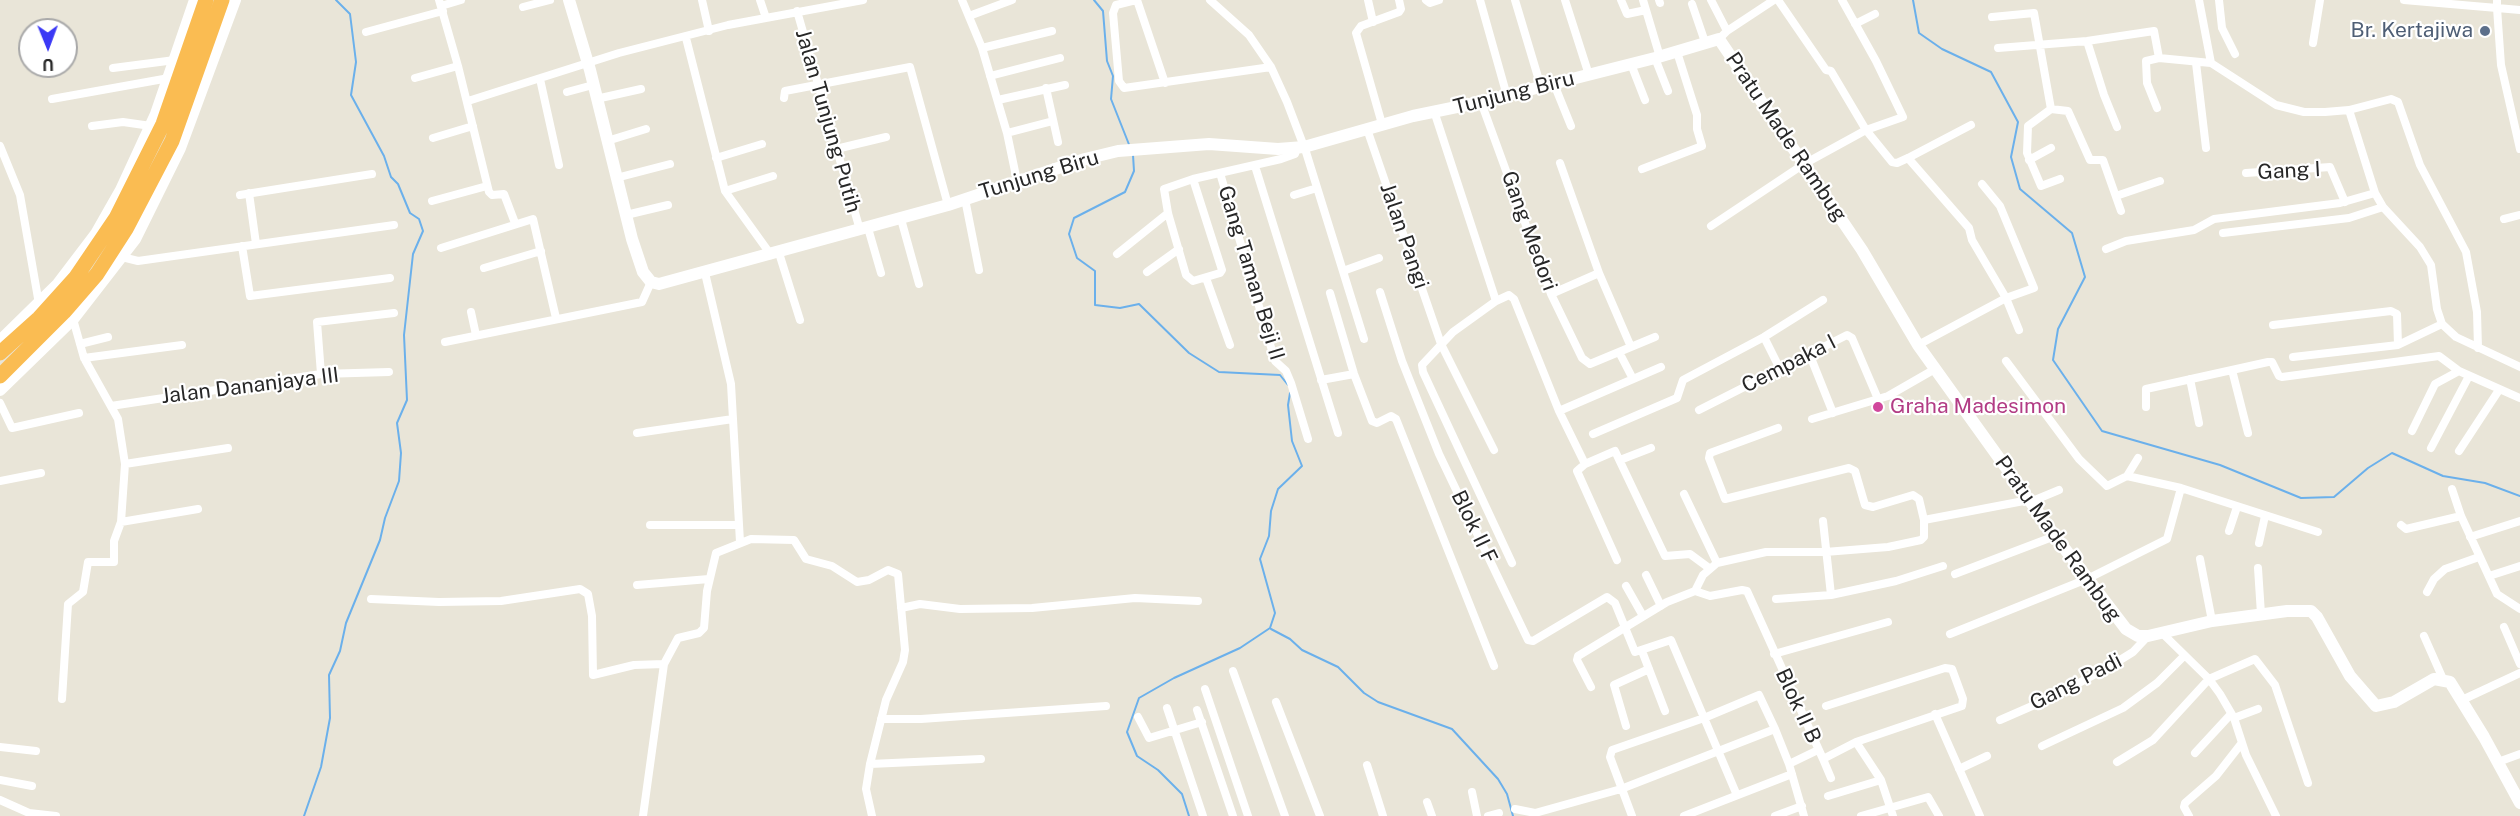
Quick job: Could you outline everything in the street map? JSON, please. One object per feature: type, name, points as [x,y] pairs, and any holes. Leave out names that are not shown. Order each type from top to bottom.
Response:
[{"type":"highway","points":[[0,376],[64,312],[113,245],[156,174],[206,0]]},
{"type":"highway","points":[[185,67],[222,0]]},
{"type":"highway","points":[[0,353],[39,318],[75,277],[113,245]]},
{"type":"street","points":[[52,99],[168,78],[185,67],[195,0]]},
{"type":"street","points":[[0,390],[73,319],[113,245],[180,148],[235,0]]},
{"type":"street","points":[[366,32],[461,0]]},
{"type":"street","points":[[523,7],[550,0]]},
{"type":"street","points":[[445,342],[642,302],[651,282],[643,272],[626,215],[588,63],[569,0]]},
{"type":"street","points":[[702,0],[709,31]]},
{"type":"street","points":[[760,0],[766,18]]},
{"type":"street","points":[[468,101],[588,63],[709,31],[797,11],[863,0]]},
{"type":"street","points":[[962,0],[982,48],[998,100],[1017,181]]},
{"type":"street","points":[[969,16],[1012,0]]},
{"type":"street","points":[[1166,83],[1136,0],[1113,8],[1120,84],[1128,88],[1166,83],[1271,68]]},
{"type":"street","points":[[1210,0],[1249,35],[1271,68],[1317,188],[1364,339]]},
{"type":"street","points":[[1368,0],[1373,22]]},
{"type":"street","points":[[1382,124],[1356,33],[1357,29],[1399,12],[1400,0]]},
{"type":"street","points":[[1426,0],[1430,3],[1439,0]]},
{"type":"street","points":[[1480,0],[1507,96]]},
{"type":"street","points":[[1515,0],[1541,87]]},
{"type":"street","points":[[1565,0],[1589,75]]},
{"type":"street","points":[[1621,0],[1627,14],[1646,10]]},
{"type":"street","points":[[1643,0],[1668,91]]},
{"type":"street","points":[[1711,0],[1723,35],[1776,0],[1826,70],[1831,71],[1866,130],[1892,162],[1897,163],[1908,159],[1971,125]]},
{"type":"street","points":[[1711,226],[1804,164],[1866,130],[1903,117],[1842,0]]},
{"type":"street","points":[[2199,0],[2211,63]]},
{"type":"street","points":[[2219,0],[2222,28],[2235,54]]},
{"type":"street","points":[[2313,43],[2320,0]]},
{"type":"street","points":[[2404,0],[2497,4],[2520,10]]},
{"type":"street","points":[[1692,4],[1705,42]]},
{"type":"street","points":[[2497,4],[2501,65],[2520,149]]},
{"type":"street","points":[[441,6],[459,66],[488,186],[492,195],[504,194],[515,222]]},
{"type":"street","name":"Jalan Tunjung Putih","points":[[797,11],[836,149],[881,273]]},
{"type":"street","points":[[1992,17],[2034,13],[2051,110]]},
{"type":"street","points":[[1855,24],[1875,14]]},
{"type":"street","points":[[982,48],[1052,31]]},
{"type":"street","points":[[1998,48],[2087,41],[2154,31],[2159,58]]},
{"type":"street","name":"Tunjung Biru","points":[[651,282],[664,284],[901,219],[1085,159],[1141,149],[1209,144],[1301,147],[1434,111],[1482,102],[1658,58],[1723,35]]},
{"type":"street","name":"Pratu Made Rambug","points":[[1723,35],[1804,164],[1886,287],[1918,345],[2055,536],[2126,629],[2136,635],[2148,636]]},
{"type":"street","points":[[686,38],[725,190],[775,254],[800,320]]},
{"type":"street","points":[[2087,41],[2104,95],[2117,126]]},
{"type":"street","points":[[1642,169],[1702,148],[1697,129],[1697,115],[1677,52]]},
{"type":"street","points":[[990,76],[1060,58]]},
{"type":"street","points":[[2157,108],[2147,83],[2146,61],[2159,58],[2211,63],[2276,105],[2289,110],[2304,112],[2349,110],[2391,99],[2398,102],[2420,165],[2466,252],[2477,312],[2478,348]]},
{"type":"street","points":[[2196,63],[2206,148]]},
{"type":"street","points":[[1631,64],[1645,100]]},
{"type":"street","points":[[415,78],[459,66]]},
{"type":"street","points":[[113,68],[185,67]]},
{"type":"street","points":[[784,98],[785,92],[910,67],[948,205]]},
{"type":"street","points":[[0,341],[58,284],[113,245],[121,190],[151,126],[168,78]]},
{"type":"street","points":[[540,79],[559,165]]},
{"type":"street","points":[[1554,84],[1571,126]]},
{"type":"street","points":[[567,92],[593,85]]},
{"type":"street","points":[[998,100],[1065,85]]},
{"type":"street","points":[[1047,88],[1058,142]]},
{"type":"street","points":[[596,99],[641,89]]},
{"type":"street","name":"Gang Medori","points":[[1482,102],[1551,294],[1582,358],[1590,364],[1619,352]]},
{"type":"street","points":[[2060,179],[2041,186],[2029,160],[2026,147],[2027,127],[2051,110],[2064,110],[2070,113],[2090,160],[2103,160],[2121,211]]},
{"type":"street","points":[[2349,110],[2375,193],[2383,207],[2420,247],[2428,260],[2433,272],[2437,309],[2442,324],[2452,334],[2520,367]]},
{"type":"street","points":[[1434,111],[1496,301]]},
{"type":"street","points":[[1007,133],[1053,121]]},
{"type":"street","points":[[92,126],[123,122],[151,126]]},
{"type":"street","points":[[433,138],[473,126]]},
{"type":"street","points":[[607,141],[646,129]]},
{"type":"street","name":"Jalan Pangi","points":[[1367,129],[1441,344],[1494,450]]},
{"type":"street","points":[[836,149],[886,137]]},
{"type":"street","points":[[716,158],[762,144]]},
{"type":"street","name":"Gang Taman Beji II","points":[[1230,345],[1206,278],[1188,280],[1168,213],[1164,189],[1193,179],[1291,156],[1301,147]]},
{"type":"street","points":[[2029,160],[2051,148]]},
{"type":"street","points":[[1,152],[20,195],[39,304]]},
{"type":"street","points":[[1908,159],[1968,226],[1972,240],[2006,298],[2019,330]]},
{"type":"street","points":[[616,178],[670,164]]},
{"type":"street","points":[[1560,164],[1588,235],[1599,273],[1631,347]]},
{"type":"street","points":[[1255,166],[1338,433]]},
{"type":"street","name":"Gang I","points":[[2247,173],[2330,167],[2345,202]]},
{"type":"street","name":"Gang Taman Beji II","points":[[1220,173],[1275,361],[1286,371],[1292,383],[1308,439]]},
{"type":"street","points":[[256,244],[244,194],[372,174]]},
{"type":"street","points":[[725,190],[773,176]]},
{"type":"street","points":[[1193,179],[1222,270],[1206,278]]},
{"type":"street","points":[[2116,195],[2160,181]]},
{"type":"street","points":[[1918,345],[2006,298],[2032,289],[2035,284],[2000,206],[1982,184]]},
{"type":"street","points":[[432,201],[488,186]]},
{"type":"street","points":[[1294,195],[1317,188]]},
{"type":"street","points":[[2106,249],[2126,241],[2194,230],[2214,219],[2345,202],[2375,193]]},
{"type":"street","points":[[965,199],[979,270]]},
{"type":"street","points":[[626,215],[668,205]]},
{"type":"street","points":[[2223,233],[2349,218],[2383,207]]},
{"type":"street","points":[[1117,254],[1168,213]]},
{"type":"street","points":[[2504,219],[2520,215]]},
{"type":"street","points":[[441,248],[515,222],[533,219],[556,318]]},
{"type":"street","points":[[901,219],[919,284]]},
{"type":"street","points":[[113,245],[138,261],[394,225]]},
{"type":"street","points":[[242,246],[250,296],[390,278]]},
{"type":"street","points":[[1147,272],[1179,249]]},
{"type":"street","points":[[484,268],[541,252]]},
{"type":"street","points":[[1343,271],[1379,258]]},
{"type":"street","points":[[705,273],[728,365],[740,542]]},
{"type":"street","points":[[1551,294],[1599,273]]},
{"type":"street","name":"Blok II F","points":[[1380,292],[1402,361],[1439,454],[1528,640],[1533,641],[1607,597],[1615,603],[1624,628]]},
{"type":"street","points":[[1330,293],[1354,374],[1372,421],[1377,423],[1391,416],[1396,419],[1494,666]]},
{"type":"street","points":[[1512,563],[1423,372],[1422,365],[1465,322],[1509,295],[1514,299],[1558,411],[1585,464]]},
{"type":"street","points":[[1593,434],[1677,398],[1681,381],[1764,337],[1823,300]]},
{"type":"street","points":[[2273,325],[2391,311],[2397,314],[2398,345]]},
{"type":"street","points":[[471,312],[476,335]]},
{"type":"street","points":[[321,374],[317,322],[394,313]]},
{"type":"street","points":[[62,699],[68,604],[83,592],[88,562],[114,562],[114,541],[121,522],[125,464],[122,434],[111,406],[84,358],[73,319]]},
{"type":"street","points":[[2293,357],[2398,345],[2442,324]]},
{"type":"street","name":"Cempaka I","points":[[1699,411],[1841,336],[1852,338],[1878,399]]},
{"type":"street","points":[[80,344],[108,337]]},
{"type":"street","points":[[1633,379],[1619,352],[1655,337]]},
{"type":"street","points":[[1764,337],[1780,369]]},
{"type":"street","points":[[84,358],[182,345]]},
{"type":"street","points":[[1809,353],[1833,413]]},
{"type":"street","points":[[2146,407],[2146,389],[2272,362],[2278,376],[2282,377],[2439,356],[2459,371],[2520,398]]},
{"type":"street","points":[[2006,361],[2092,474],[2109,487],[2127,476],[2138,458]]},
{"type":"street","points":[[1558,411],[1661,368]]},
{"type":"street","points":[[1812,419],[1878,399],[1935,369]]},
{"type":"street","points":[[2232,370],[2248,433]]},
{"type":"street","points":[[2412,431],[2435,384],[2459,371]]},
{"type":"street","name":"Jalan Dananjaya III","points":[[111,406],[321,374],[389,372]]},
{"type":"street","points":[[1321,380],[1354,374]]},
{"type":"street","points":[[2431,448],[2469,376]]},
{"type":"street","points":[[2190,380],[2199,423]]},
{"type":"street","points":[[2459,451],[2499,390]]},
{"type":"street","points":[[0,403],[9,426],[15,429],[79,413]]},
{"type":"street","points":[[637,433],[733,419]]},
{"type":"street","points":[[1617,560],[1577,471],[1585,464],[1612,450],[1620,460],[1665,556],[1690,554],[1713,565],[1766,552],[1876,550],[1921,540],[1924,537],[1924,520],[1918,499],[1913,495],[1873,507],[1865,506],[1852,469],[1725,499],[1708,458],[1710,453],[1778,428]]},
{"type":"street","points":[[125,464],[228,448]]},
{"type":"street","points":[[1620,460],[1651,448]]},
{"type":"street","points":[[0,481],[41,473]]},
{"type":"street","points":[[2127,476],[2181,488],[2318,532]]},
{"type":"street","points":[[1950,634],[2087,579],[2167,539],[2181,488]]},
{"type":"street","points":[[2452,489],[2460,516],[2497,594],[2505,602],[2520,609]]},
{"type":"street","points":[[1924,520],[2030,501],[2059,490]]},
{"type":"street","points":[[1684,494],[1713,565]]},
{"type":"street","points":[[2229,531],[2237,507]]},
{"type":"street","points":[[121,522],[198,509]]},
{"type":"street","points":[[2259,543],[2265,516]]},
{"type":"street","points":[[2401,525],[2406,529],[2460,516]]},
{"type":"street","points":[[1823,521],[1831,595]]},
{"type":"street","points":[[2470,537],[2520,521]]},
{"type":"street","points":[[650,525],[739,525]]},
{"type":"street","points":[[1955,574],[2055,536]]},
{"type":"street","points":[[643,816],[664,664],[678,638],[699,633],[704,628],[709,579],[716,554],[751,539],[794,540],[806,559],[832,566],[857,582],[869,580],[888,570],[895,571],[900,579],[904,657],[886,700],[870,764],[866,789],[872,816]]},
{"type":"street","points":[[2427,592],[2434,579],[2445,569],[2479,557]]},
{"type":"street","points":[[2200,560],[2212,621]]},
{"type":"street","points":[[1591,687],[1577,658],[1643,616],[1695,591],[1713,565]]},
{"type":"street","points":[[1776,599],[1831,595],[1896,581],[1943,566]]},
{"type":"street","points":[[2489,576],[2520,566]]},
{"type":"street","points":[[2258,568],[2261,614]]},
{"type":"street","points":[[1646,575],[1661,606]]},
{"type":"street","points":[[637,585],[709,579]]},
{"type":"street","points":[[1626,586],[1643,616]]},
{"type":"street","points":[[371,599],[439,602],[501,601],[580,590],[588,594],[592,616],[593,675],[634,665],[664,664]]},
{"type":"street","name":"Blok II B","points":[[1695,591],[1710,596],[1747,591],[1823,759],[1856,741],[1881,780],[1893,816]]},
{"type":"street","points":[[901,608],[920,604],[960,609],[1032,608],[1135,598],[1198,601]]},
{"type":"street","points":[[2148,636],[2212,621],[2297,610],[2314,614],[2350,675],[2366,697],[2378,706],[2394,702],[2430,680],[2444,679]]},
{"type":"street","points":[[1774,654],[1888,622]]},
{"type":"street","points":[[2504,627],[2520,664]]},
{"type":"street","points":[[1624,628],[1632,649],[1642,651],[1671,640],[1736,794]]},
{"type":"street","points":[[2161,632],[2209,679],[2232,716],[2241,744],[2276,816]]},
{"type":"street","name":"Gang Padi","points":[[2000,720],[2055,696],[2112,665],[2133,652],[2148,636]]},
{"type":"street","points":[[2424,636],[2444,679],[2452,685],[2462,700],[2520,803]]},
{"type":"street","points":[[1642,651],[1665,711]]},
{"type":"street","points":[[2042,746],[2123,708],[2157,683],[2184,656]]},
{"type":"street","points":[[2117,762],[2153,740],[2209,679],[2253,659],[2261,663],[2278,692],[2308,783]]},
{"type":"street","points":[[1826,706],[1950,668],[1964,702],[1960,707],[1856,741]]},
{"type":"street","points":[[1626,726],[1614,685],[1649,669]]},
{"type":"street","points":[[1233,671],[1285,816]]},
{"type":"street","points":[[2462,700],[2520,673]]},
{"type":"street","points":[[1205,689],[1248,816]]},
{"type":"street","points":[[1632,816],[1610,757],[1611,751],[1760,696],[1789,764],[1804,816]]},
{"type":"street","points":[[1276,702],[1320,816]]},
{"type":"street","points":[[882,719],[921,720],[1106,706]]},
{"type":"street","points":[[1167,708],[1203,816]]},
{"type":"street","points":[[2195,753],[2232,716],[2258,709]]},
{"type":"street","points":[[1197,710],[1233,816]]},
{"type":"street","points":[[1935,714],[1980,816]]},
{"type":"street","points":[[1138,717],[1149,738],[1202,722]]},
{"type":"street","points":[[1515,809],[1535,813],[1621,789],[1775,729]]},
{"type":"street","points":[[2189,816],[2183,805],[2216,776],[2241,744]]},
{"type":"street","points":[[0,747],[36,751]]},
{"type":"street","points":[[1789,764],[1818,750]]},
{"type":"street","points":[[2498,762],[2520,754]]},
{"type":"street","points":[[1959,769],[1987,756]]},
{"type":"street","points":[[870,764],[981,759]]},
{"type":"street","points":[[1823,759],[1831,778]]},
{"type":"street","points":[[1367,765],[1383,816]]},
{"type":"street","points":[[1684,816],[1792,774]]},
{"type":"street","points":[[0,780],[32,786]]},
{"type":"street","points":[[1828,796],[1881,780]]},
{"type":"street","points":[[1472,792],[1477,816]]},
{"type":"street","points":[[1861,816],[1928,797],[1939,816]]},
{"type":"street","points":[[0,800],[29,813],[56,816]]},
{"type":"street","points":[[1427,802],[1432,816]]},
{"type":"street","points":[[1774,816],[1802,806]]},
{"type":"street","points":[[1488,816],[1499,813]]},
{"type":"waterway","points":[[304,816],[321,767],[330,718],[329,675],[340,651],[346,623],[380,540],[385,518],[399,481],[401,453],[397,423],[407,400],[404,335],[413,254],[423,231],[419,219],[410,213],[398,184],[391,177],[384,156],[351,95],[356,62],[350,14],[336,0]]},
{"type":"waterway","points":[[1094,0],[1103,11],[1107,61],[1113,76],[1111,99],[1130,147]]},
{"type":"waterway","points":[[1913,0],[1919,33],[1942,49],[1991,72],[2018,122],[2011,157],[2020,189],[2072,233],[2085,277],[2058,329],[2053,360],[2102,431],[2220,465],[2301,498],[2334,497],[2368,468],[2392,453],[2443,476],[2485,483],[2520,496]]},
{"type":"waterway","points":[[1133,155],[1134,171],[1125,192],[1074,218],[1069,234],[1077,258],[1095,271],[1095,305],[1120,308],[1139,304],[1189,353],[1219,372],[1280,375],[1288,385]]},
{"type":"waterway","points":[[1189,816],[1182,794],[1158,770],[1137,756],[1127,732],[1139,698],[1174,678],[1240,648],[1270,628],[1275,613],[1260,559],[1269,536],[1271,511],[1278,489],[1302,466],[1292,441],[1288,405],[1290,393]]},
{"type":"waterway","points":[[1271,629],[1290,639],[1302,650],[1338,667],[1364,693],[1378,702],[1452,729],[1498,779],[1507,794],[1513,816]]},
{"type":"place","name":"Br. Kertajiwa","points":[[2485,31]]},
{"type":"place","name":"Graha Madesimon","points":[[1878,407]]}]
